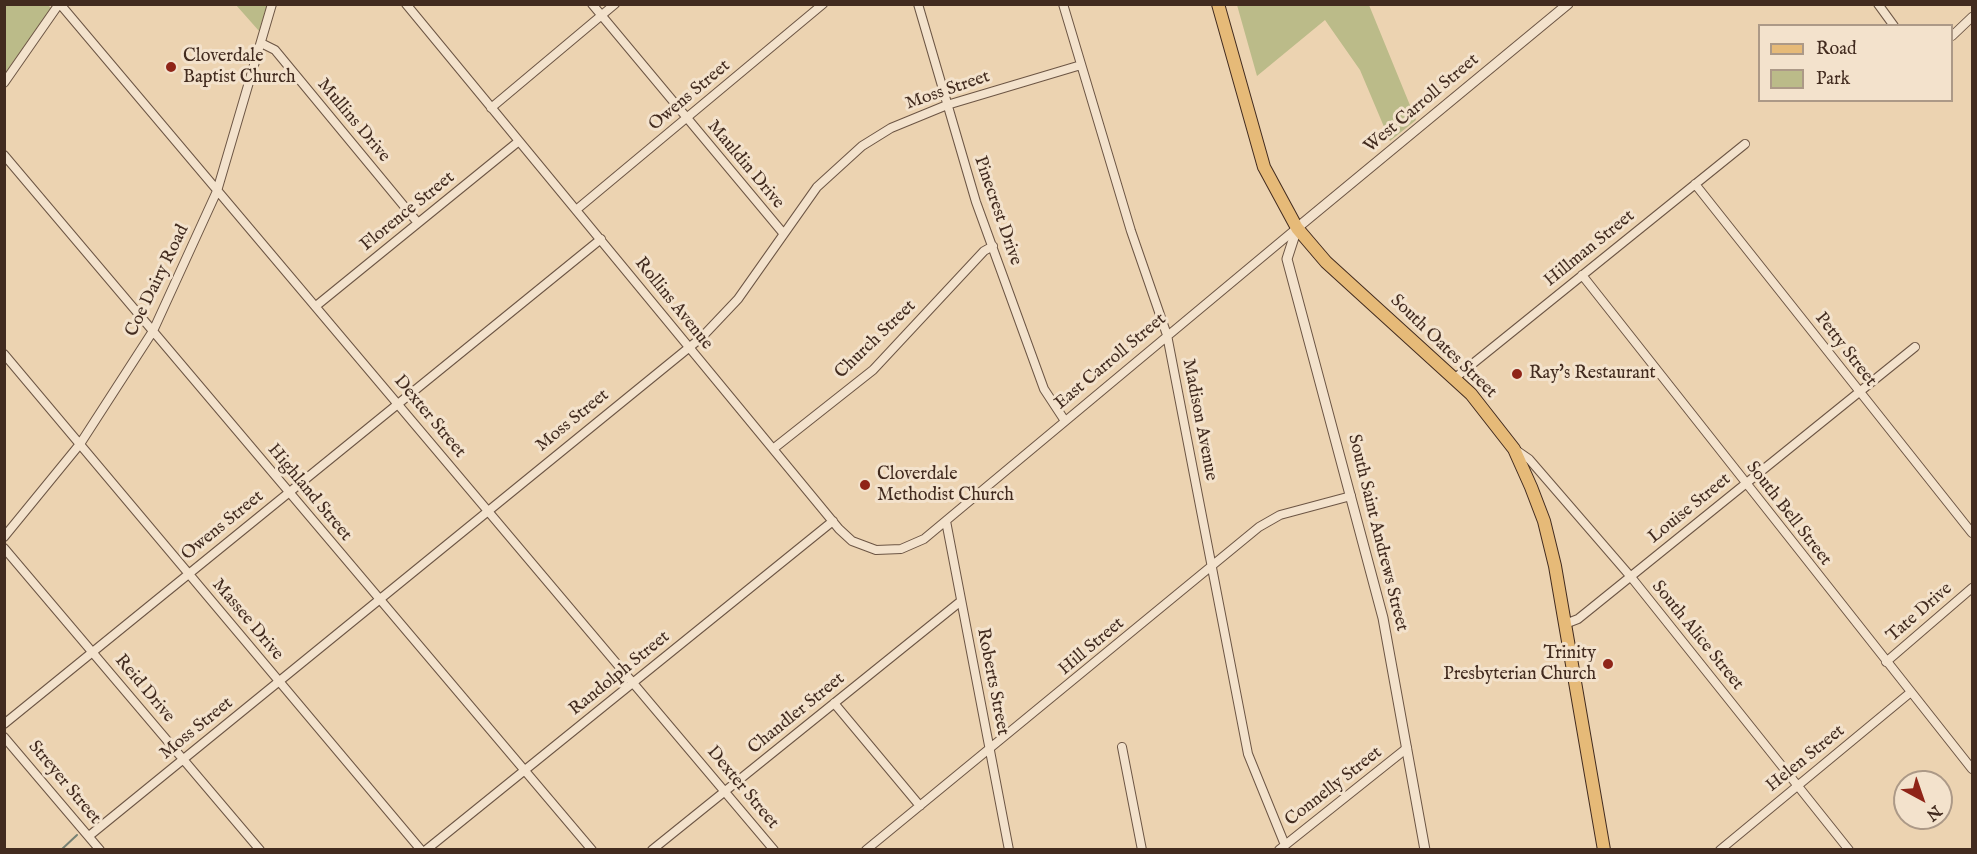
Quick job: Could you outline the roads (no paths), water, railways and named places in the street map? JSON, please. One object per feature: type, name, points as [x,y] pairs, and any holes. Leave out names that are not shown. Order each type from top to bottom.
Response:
[{"type":"main road","name":"South Oates Street","points":[[1218,4],[1264,167],[1297,228],[1326,262],[1455,378],[1483,408],[1514,449],[1544,521],[1565,624],[1604,849]]},
{"type":"street","points":[[4,83],[60,4]]},
{"type":"street","name":"Dexter Street","points":[[60,4],[774,849]]},
{"type":"street","name":"Coe Dairy Road","points":[[4,537],[80,444],[153,331],[218,191],[272,4]]},
{"type":"street","name":"Mauldin Drive","points":[[592,4],[783,233]]},
{"type":"street","points":[[491,108],[615,4]]},
{"type":"street","name":"Owens Street","points":[[576,210],[823,4]]},
{"type":"street","name":"Pinecrest Drive","points":[[918,4],[947,105],[993,246],[1044,389],[1065,421]]},
{"type":"street","name":"Madison Avenue","points":[[1063,4],[1131,231],[1167,335],[1248,754],[1282,847]]},
{"type":"street","name":"West Carroll Street","points":[[1297,228],[1568,4]]},
{"type":"street","points":[[1878,4],[1893,24]]},
{"type":"street","name":"Rollins Avenue","points":[[409,6],[688,347],[852,541],[868,548],[885,551],[917,543],[946,520]]},
{"type":"street","points":[[1953,35],[1972,17]]},
{"type":"street","name":"Mullins Drive","points":[[261,43],[275,50],[418,223]]},
{"type":"street","name":"Moss Street","points":[[89,836],[688,347],[727,312],[817,187],[862,146],[891,128],[947,105],[1081,66]]},
{"type":"street","name":"Florence Street","points":[[316,306],[519,141]]},
{"type":"street","name":"Hillman Street","points":[[1455,378],[1745,144]]},
{"type":"street","name":"Highland Street","points":[[4,155],[592,849]]},
{"type":"street","name":"Petty Street","points":[[1695,184],[1972,532]]},
{"type":"street","name":"East Carroll Street","points":[[946,520],[1297,228]]},
{"type":"street","name":"South Saint Andrews Street","points":[[1297,228],[1287,259],[1383,618],[1425,849]]},
{"type":"street","name":"Owens Street","points":[[4,724],[601,239]]},
{"type":"street","name":"Church Street","points":[[773,449],[873,370],[984,250],[993,246]]},
{"type":"street","name":"South Bell Street","points":[[1582,275],[1972,769]]},
{"type":"street","name":"Louise Street","points":[[1565,624],[1578,619],[1915,347]]},
{"type":"street","name":"Massee Drive","points":[[4,354],[420,849]]},
{"type":"street","name":"South Alice Street","points":[[1514,449],[1529,459],[1631,577],[1849,849]]},
{"type":"street","name":"Hill Street","points":[[866,849],[1270,519],[1351,496]]},
{"type":"street","name":"Roberts Street","points":[[946,520],[1009,849]]},
{"type":"street","name":"Randolph Street","points":[[426,849],[833,521]]},
{"type":"street","name":"Reid Drive","points":[[4,548],[260,849]]},
{"type":"street","name":"Tate Drive","points":[[1886,662],[1972,588]]},
{"type":"street","name":"Chandler Street","points":[[652,849],[961,601]]},
{"type":"street","name":"Helen Street","points":[[1720,849],[1911,692]]},
{"type":"street","points":[[834,703],[920,806]]},
{"type":"street","name":"Streyer Street","points":[[4,737],[100,849]]},
{"type":"street","points":[[1122,747],[1142,849]]},
{"type":"street","name":"Connelly Street","points":[[1282,847],[1407,748]]},
{"type":"waterway","points":[[61,850],[77,835]]},
{"type":"place","name":"Cloverdale Baptist Church","points":[[171,67]]},
{"type":"place","name":"Ray's Restaurant","points":[[1517,374]]},
{"type":"place","name":"Cloverdale Methodist Church","points":[[865,485]]},
{"type":"place","name":"Trinity Presbyterian Church","points":[[1608,664]]}]
